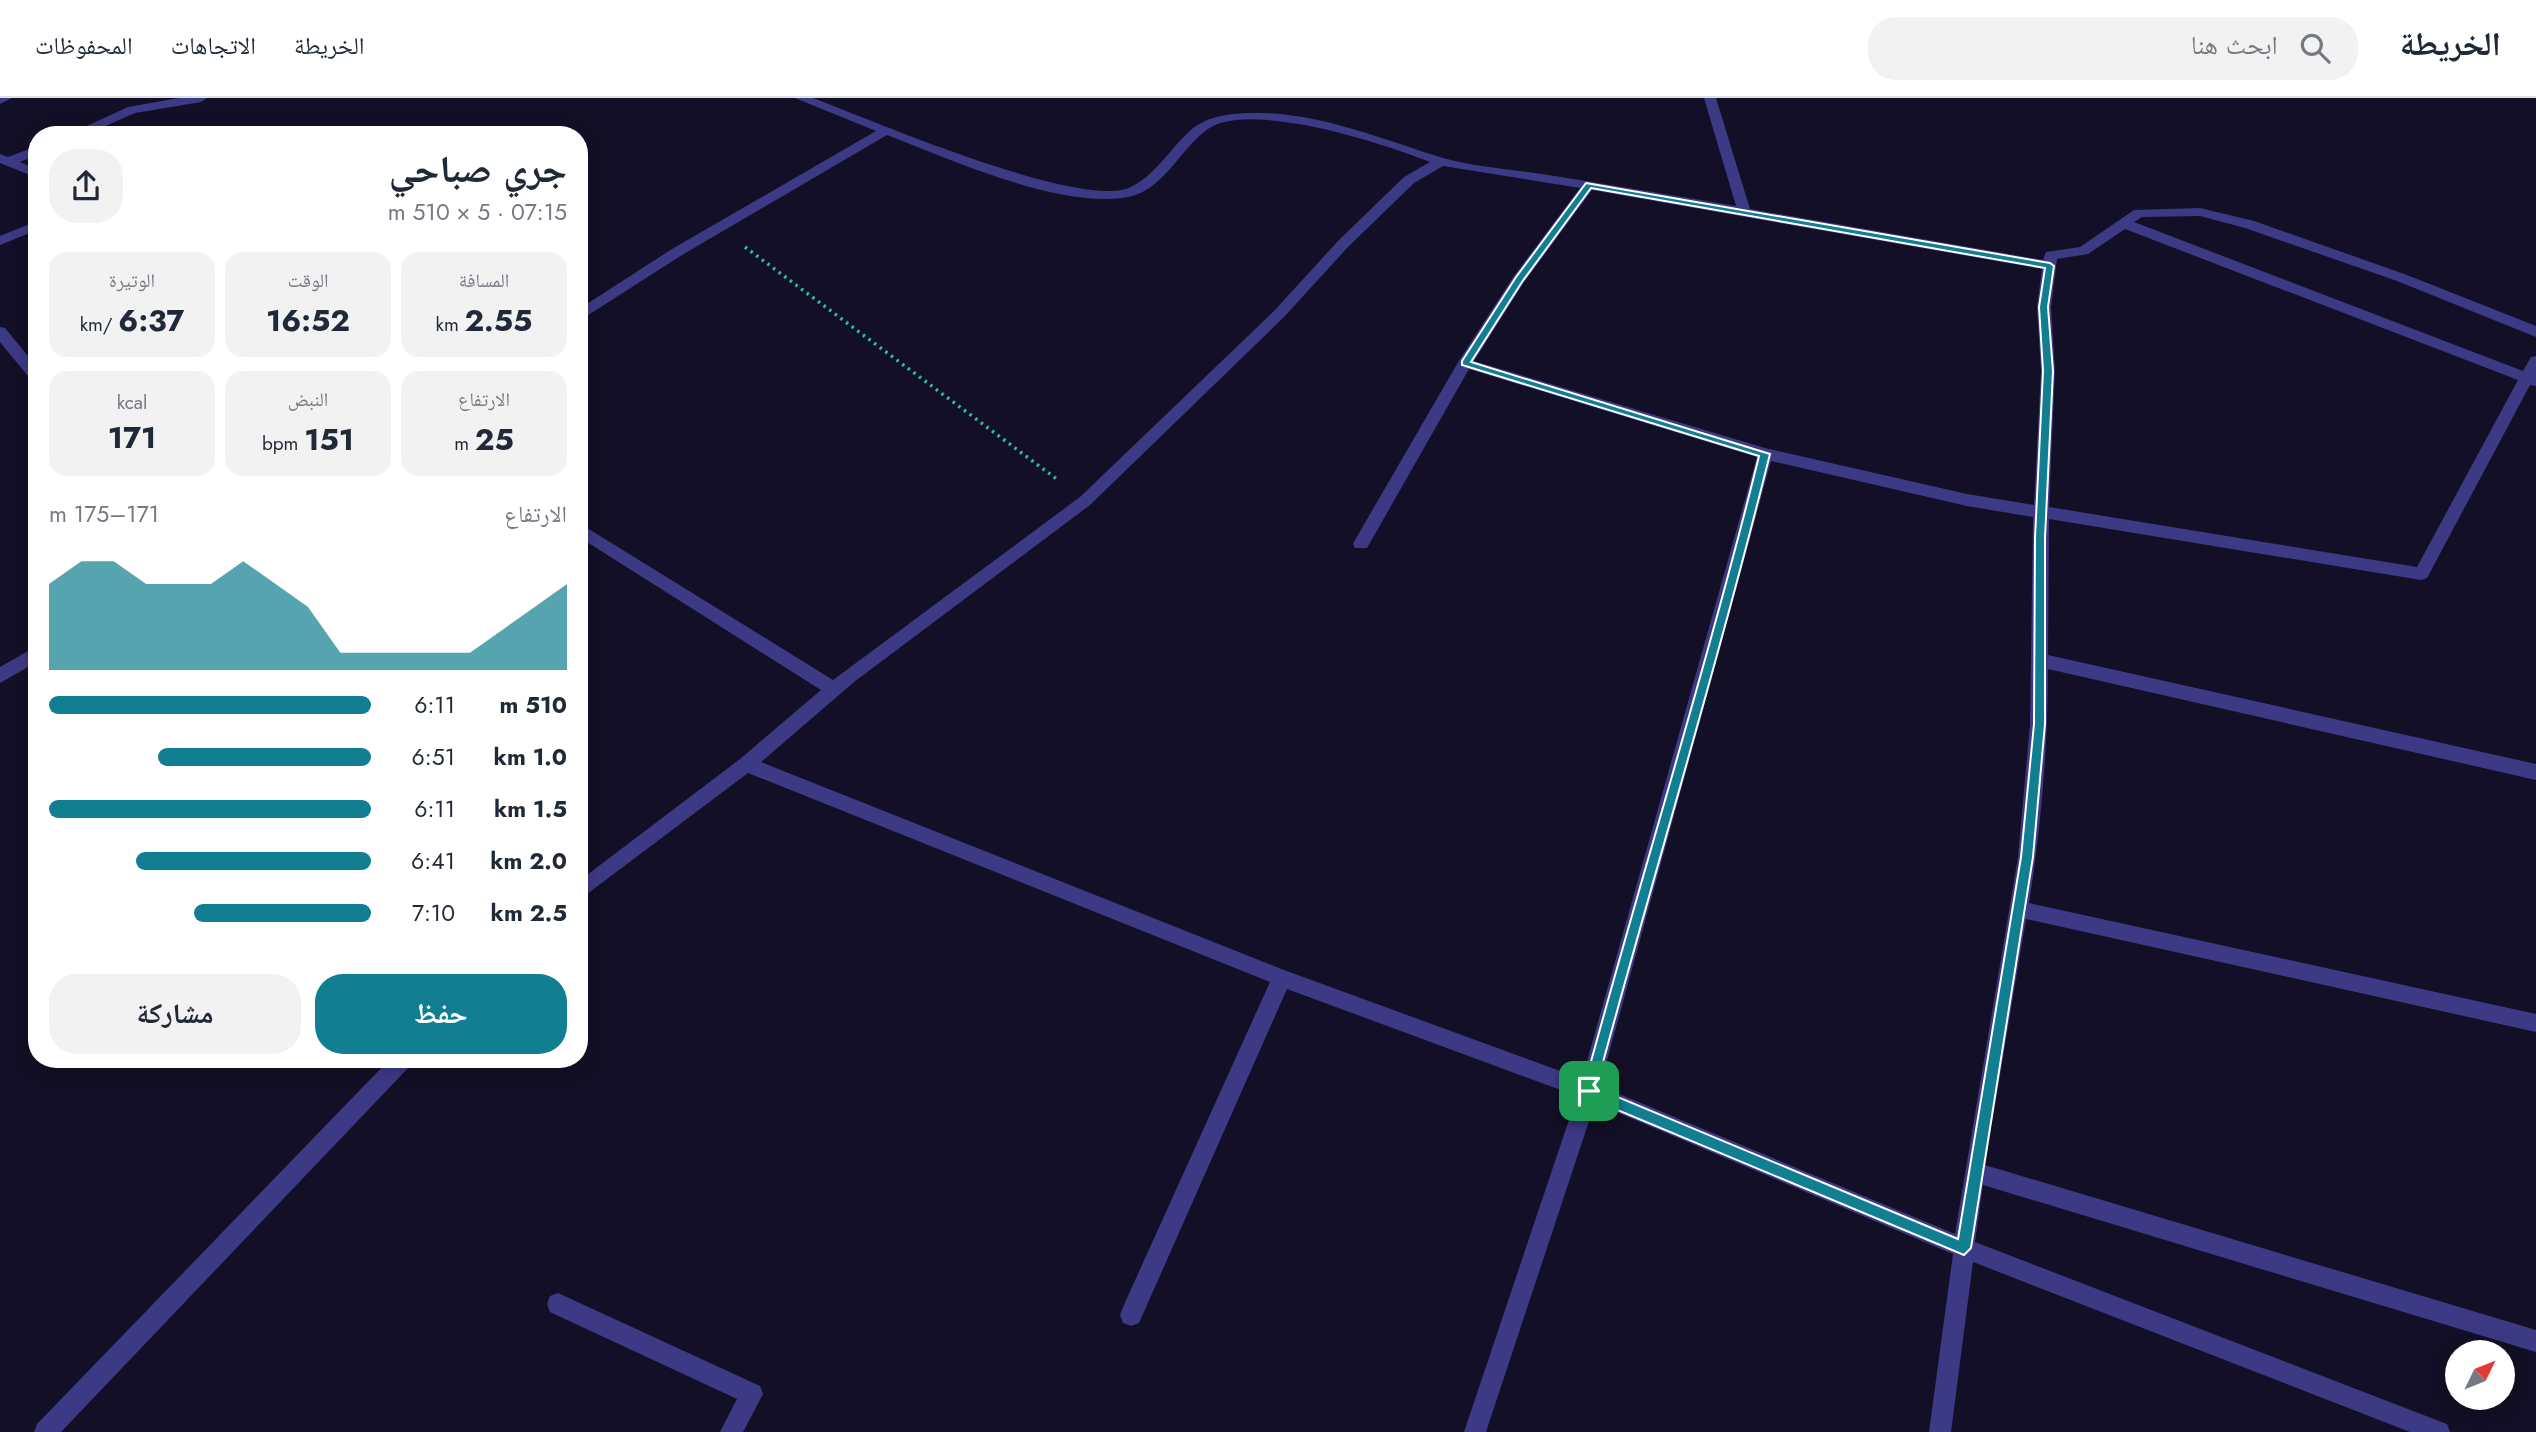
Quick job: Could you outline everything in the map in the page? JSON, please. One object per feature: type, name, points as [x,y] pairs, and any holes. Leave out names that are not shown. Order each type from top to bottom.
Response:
[{"type":"street","points":[[0,100],[6,98]]},
{"type":"street","points":[[94,126],[132,110],[201,98]]},
{"type":"street","points":[[801,98],[885,131],[1060,192],[1127,194],[1162,170],[1204,126],[1225,113],[1262,110],[1325,122],[1394,141],[1441,162],[1589,185],[2050,266]]},
{"type":"street","points":[[1710,98],[1744,212]]},
{"type":"street","points":[[588,310],[719,228],[885,131]]},
{"type":"street","points":[[5,159],[28,153]]},
{"type":"street","points":[[5,159],[28,170]]},
{"type":"street","points":[[588,885],[746,764],[834,690],[1086,500],[1269,323],[1343,244],[1409,180],[1441,162]]},
{"type":"street","points":[[1361,544],[1465,363],[1519,279],[1589,185]]},
{"type":"street","points":[[1940,1432],[1974,1172],[2027,857],[2039,724],[2042,511],[2048,371],[2044,307],[2051,255],[2083,251],[2139,213],[2200,212],[2249,224],[2402,278],[2536,332]]},
{"type":"street","points":[[2123,223],[2531,379]]},
{"type":"street","points":[[0,241],[28,229]]},
{"type":"street","points":[[0,332],[28,366]]},
{"type":"street","points":[[1465,363],[1765,454],[1968,500],[2421,574],[2531,379],[2536,361]]},
{"type":"street","points":[[1475,1432],[1589,1091],[1646,880],[1729,599],[1765,454]]},
{"type":"street","points":[[588,535],[834,690]]},
{"type":"street","points":[[0,676],[28,659]]},
{"type":"street","points":[[2040,660],[2536,772]]},
{"type":"street","points":[[746,764],[1282,978],[1589,1091],[1964,1248],[2439,1432]]},
{"type":"street","points":[[2018,909],[2536,1023]]},
{"type":"street","points":[[1131,1315],[1282,978]]},
{"type":"street","points":[[45,1432],[394,1068]]},
{"type":"street","points":[[1974,1172],[2536,1341]]},
{"type":"street","points":[[558,1304],[752,1394],[731,1432]]},
{"type":"path","points":[[719,228],[1086,500]]},
{"type":"route","points":[[1589,185],[2050,266],[2044,307],[2048,371],[2040,538],[2039,724],[2027,857],[1974,1172],[1964,1248],[1589,1091],[1642,894],[1729,599],[1765,454],[1465,363],[1519,279],[1589,185]]}]
